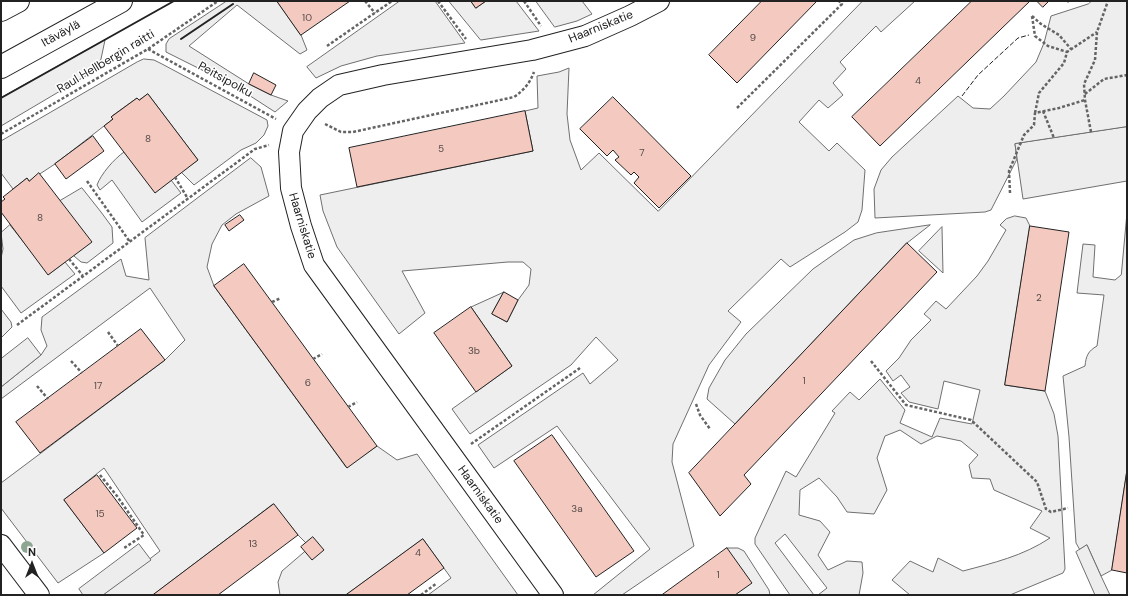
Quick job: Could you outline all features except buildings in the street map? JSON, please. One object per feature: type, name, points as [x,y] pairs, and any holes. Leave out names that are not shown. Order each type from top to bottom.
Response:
[{"type":"main road","points":[[1,10],[18,1]]},
{"type":"main road","name":"Itäväylä","points":[[1,67],[121,1]]},
{"type":"street","name":"Haarniskatie","points":[[553,595],[314,265],[290,188],[289,152],[294,131],[307,111],[320,98],[338,85],[383,75],[554,45],[585,36],[659,1]]},
{"type":"street","points":[[1,545],[39,595]]},
{"type":"path","name":"Raul Hellbergin raitti","points":[[1,134],[148,49],[218,1]]},
{"type":"path","points":[[365,1],[375,13]]},
{"type":"path","points":[[327,46],[392,1]]},
{"type":"path","points":[[438,1],[480,59]]},
{"type":"path","points":[[524,1],[554,45]]},
{"type":"path","points":[[737,108],[842,4],[839,1]]},
{"type":"path","points":[[1091,132],[1085,100],[1084,84],[1096,60],[1097,32],[1108,1]]},
{"type":"path","points":[[1067,52],[1048,46],[1035,36],[1032,16],[1041,24],[1059,35],[1071,49]]},
{"type":"path","points":[[1010,193],[1009,171],[1024,136],[1034,125],[1039,93],[1064,63],[1067,52],[1097,32]]},
{"type":"path","name":"Peitsipolku","points":[[148,49],[278,120],[281,115]]},
{"type":"path","points":[[325,124],[342,132],[353,132],[514,97],[524,91],[531,80],[536,66]]},
{"type":"path","points":[[1085,94],[1104,79],[1127,75]]},
{"type":"path","points":[[1035,113],[1059,108],[1085,100]]},
{"type":"path","points":[[1043,111],[1054,138]]},
{"type":"path","points":[[17,325],[255,149],[270,145]]},
{"type":"path","points":[[175,177],[188,199]]},
{"type":"path","points":[[87,182],[130,242]]},
{"type":"path","points":[[69,259],[83,276]]},
{"type":"path","points":[[272,302],[281,298]]},
{"type":"path","points":[[108,332],[118,346]]},
{"type":"path","points":[[313,359],[322,354]]},
{"type":"path","points":[[71,361],[82,373]]},
{"type":"path","points":[[871,361],[906,405],[971,420],[1037,482],[1046,510],[1051,512],[1068,508]]},
{"type":"path","points":[[471,444],[580,368]]},
{"type":"path","points":[[37,386],[48,399]]},
{"type":"path","points":[[348,407],[357,402]]},
{"type":"path","points":[[696,404],[700,415],[710,429]]},
{"type":"path","points":[[100,475],[144,535],[124,548]]},
{"type":"path","points":[[421,595],[437,583]]},
{"type":"shaded area","points":[[227,1],[277,1],[301,35],[307,50],[300,54],[237,5],[189,46],[249,84],[271,95],[288,101],[275,112],[238,88],[166,52],[166,44],[169,39]]},
{"type":"shaded area","points":[[400,1],[435,1],[465,43],[377,56],[341,66],[316,78],[307,67]]},
{"type":"shaded area","points":[[449,1],[471,1],[476,8],[486,1],[516,1],[539,31],[481,40]]},
{"type":"shaded area","points":[[536,1],[582,1],[592,14],[577,21],[555,27]]},
{"type":"shaded area","points":[[863,1],[915,1],[881,32],[876,26],[840,62],[846,69],[833,83],[843,95],[828,108],[819,100],[799,122],[829,151],[837,143],[865,170],[862,210],[858,222],[790,267],[781,259],[728,311],[741,322],[709,365],[673,444],[672,462],[694,546],[622,595],[593,595],[650,549],[557,426],[494,468],[478,445],[583,373],[590,384],[618,360],[596,337],[571,365],[470,434],[452,409],[512,366],[471,307],[504,292],[492,314],[507,322],[518,300],[529,285],[531,269],[523,262],[508,262],[402,271],[425,313],[399,334],[337,247],[323,211],[320,195],[533,151],[525,111],[538,108],[537,76],[559,72],[569,68],[567,114],[570,140],[581,170],[599,153],[658,211]]},
{"type":"shaded area","points":[[1092,1],[1127,1],[1127,127],[1015,144],[1017,159],[991,210],[985,212],[875,218],[874,189],[881,170],[892,157],[958,96],[973,108],[990,109],[1036,62],[1044,43],[1051,16],[1088,4]]},
{"type":"shaded area","points":[[105,40],[101,59],[94,71],[1,126],[1,98]]},
{"type":"shaded area","points":[[144,59],[154,60],[267,120],[268,126],[264,135],[256,143],[241,150],[194,185],[181,172],[198,160],[148,94],[139,100],[137,98],[112,116],[113,119],[55,164],[29,181],[27,178],[13,189],[1,173],[1,141]]},
{"type":"shaded area","points":[[1127,127],[1127,181],[1023,199],[1015,144]]},
{"type":"shaded area","points":[[124,152],[155,192],[171,180],[181,193],[142,222],[112,180],[100,190],[97,185],[108,167]]},
{"type":"shaded area","points":[[251,158],[261,167],[269,196],[236,214],[222,225],[212,244],[207,267],[214,286],[346,467],[377,446],[397,460],[417,454],[518,595],[428,595],[451,578],[423,539],[346,595],[280,595],[278,582],[282,571],[310,547],[298,535],[273,504],[153,595],[103,595],[160,551],[104,468],[64,500],[104,553],[58,583],[1,508],[1,483],[165,360],[185,340],[150,288],[1,399],[1,387],[41,355],[47,346],[41,330],[42,317],[121,259],[126,276],[149,280],[145,238]]},
{"type":"shaded area","points":[[82,188],[112,227],[113,243],[87,263],[81,262],[74,256],[60,201]]},
{"type":"shaded area","points":[[1127,213],[1127,470],[1112,570],[1101,576],[1087,545],[1080,550],[1076,543],[1069,437],[1063,376],[1085,366],[1088,354],[1097,346],[1104,295],[1077,293],[1083,244],[1095,245],[1093,277],[1115,280],[1121,275]]},
{"type":"shaded area","points":[[1015,216],[1026,218],[1030,226],[1005,385],[1045,391],[1054,414],[1058,436],[1065,569],[1063,573],[1010,595],[910,595],[892,580],[910,561],[933,572],[938,558],[963,571],[997,562],[1019,554],[1050,538],[1030,528],[1042,511],[994,490],[990,479],[972,478],[969,465],[978,455],[961,441],[937,436],[921,444],[900,430],[885,436],[877,458],[887,490],[874,514],[847,512],[837,497],[819,478],[800,490],[799,515],[820,521],[830,532],[818,555],[828,570],[847,561],[862,562],[863,573],[859,595],[818,595],[827,588],[785,534],[775,543],[814,595],[790,595],[755,544],[755,538],[786,471],[796,477],[835,413],[832,411],[850,392],[859,400],[880,379],[905,410],[900,423],[932,437],[940,418],[972,424],[980,390],[944,381],[938,409],[909,402],[901,393],[910,387],[901,375],[893,381],[886,371],[899,358],[911,340],[931,320],[924,314],[936,301],[946,309],[977,276],[988,261],[1006,230],[1000,225],[1006,219]]},
{"type":"shaded area","points":[[10,225],[49,274],[65,262],[75,274],[21,313],[1,286],[1,258],[3,249],[1,233]]},
{"type":"shaded area","points":[[930,225],[907,243],[735,424],[707,399],[709,388],[725,360],[746,334],[813,269],[854,240],[876,233]]},
{"type":"shaded area","points":[[942,227],[943,273],[919,251]]},
{"type":"shaded area","points":[[1,309],[11,322],[12,327],[1,338]]},
{"type":"shaded area","points":[[28,338],[41,355],[1,387],[1,359]]},
{"type":"shaded area","points":[[139,544],[151,560],[103,595],[83,595],[79,589]]},
{"type":"shaded area","points":[[1087,545],[1110,595],[1095,595],[1076,552]]},
{"type":"shaded area","points":[[727,548],[738,548],[744,551],[769,590],[770,595],[735,595]]},
{"type":"fence","points":[[962,96],[978,75],[1018,38],[1029,35]]},
{"type":"wall","points":[[1,98],[174,1]]},
{"type":"wall","points":[[181,39],[233,4]]}]
